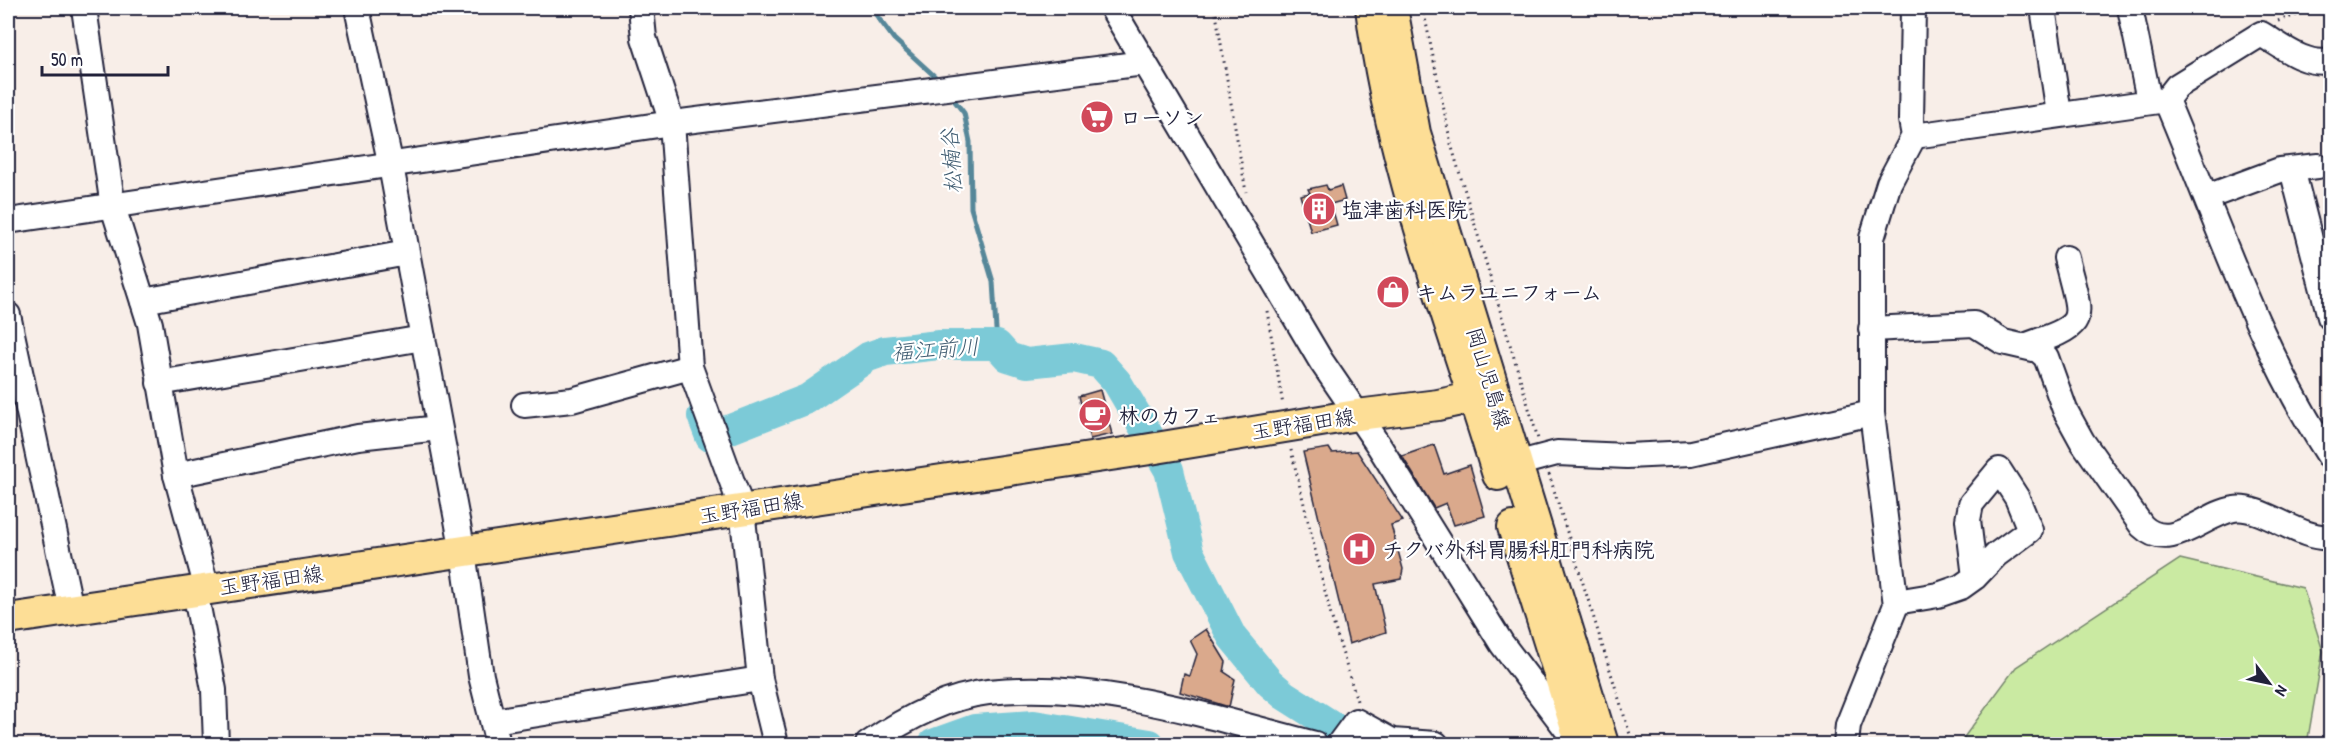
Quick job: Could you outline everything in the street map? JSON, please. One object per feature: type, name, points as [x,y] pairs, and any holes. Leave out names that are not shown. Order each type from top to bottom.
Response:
[{"type":"main road","name":"岡山児島線","points":[[1371,8],[1391,124],[1483,395],[1588,743]]},
{"type":"main road","name":"岡山児島線","points":[[1392,8],[1415,133],[1483,395],[1530,459],[1524,525],[1548,642],[1588,743]]},
{"type":"main road","name":"玉野福田線","points":[[8,619],[1155,448],[1286,421],[1438,405],[1483,395]]},
{"type":"street","points":[[84,8],[113,207],[150,324],[176,475],[201,590],[214,690],[216,744]]},
{"type":"street","points":[[357,8],[391,166],[423,338],[462,552],[481,675],[498,744]]},
{"type":"street","points":[[641,8],[644,38],[672,123],[690,367],[742,509],[760,679],[776,744]]},
{"type":"street","points":[[1112,8],[1321,362],[1502,644],[1568,730],[1588,743]]},
{"type":"street","points":[[1846,744],[1848,725],[1896,602],[1872,413],[1872,238],[1888,183],[1914,136],[1911,120],[1913,8]]},
{"type":"street","points":[[2043,8],[2059,114]]},
{"type":"street","points":[[2130,8],[2157,100],[2207,198],[2261,333],[2322,426],[2331,457]]},
{"type":"street","points":[[1914,136],[2157,100],[2261,34],[2305,60],[2331,61]]},
{"type":"street","points":[[8,221],[672,123],[1144,63]]},
{"type":"street","points":[[2207,198],[2280,170],[2318,166]]},
{"type":"street","points":[[2292,169],[2331,317]]},
{"type":"street","points":[[143,301],[407,253]]},
{"type":"street","points":[[2024,346],[2063,333],[2074,324],[2079,313],[2066,258]]},
{"type":"street","points":[[8,315],[71,609]]},
{"type":"street","points":[[1871,329],[1974,324],[2004,342],[2038,350],[2046,357],[2065,410],[2082,441],[2142,526],[2151,535],[2164,537],[2180,532],[2234,508],[2248,510],[2312,535],[2331,537]]},
{"type":"street","points":[[159,382],[423,338]]},
{"type":"street","points":[[524,405],[572,400],[690,367]]},
{"type":"street","points":[[1530,459],[1557,453],[1627,456],[1691,453],[1872,413]]},
{"type":"street","points":[[176,475],[358,437],[439,428]]},
{"type":"street","points":[[1896,602],[1938,595],[1960,587],[1975,577]]},
{"type":"street","points":[[1502,644],[1523,652],[1533,651],[1548,642]]},
{"type":"street","points":[[493,721],[760,679]]},
{"type":"street","points":[[868,744],[894,726],[939,705],[987,692],[1052,691],[1147,701],[1315,744]]},
{"type":"street","points":[[1349,734],[1392,741],[1436,744]]},
{"type":"path","points":[[1215,8],[1247,203]]},
{"type":"path","points":[[1423,8],[1451,144],[1530,459],[1633,744]]},
{"type":"path","points":[[2261,34],[2277,21],[2319,8]]},
{"type":"path","points":[[1265,300],[1286,421],[1330,612],[1349,734]]},
{"type":"green space","points":[[2180,559],[2303,588],[2323,651],[2307,744],[1959,744],[2016,667]]},
{"type":"building","name":"塩津歯科医院","points":[[1326,185],[1328,190],[1341,186],[1345,200],[1331,204],[1337,225],[1311,232],[1300,195],[1310,193],[1308,189]]},
{"type":"building","name":"林のカフェ","points":[[1100,390],[1112,434],[1090,439],[1079,396]]},
{"type":"building","points":[[1434,445],[1444,474],[1470,465],[1485,516],[1454,525],[1446,503],[1434,508],[1402,456]]},
{"type":"building","points":[[1329,448],[1332,453],[1357,451],[1403,521],[1391,525],[1403,569],[1401,579],[1375,584],[1386,632],[1349,644],[1303,452]]},
{"type":"building","points":[[1206,629],[1226,662],[1224,672],[1235,679],[1229,707],[1180,692],[1184,674],[1190,676],[1197,654],[1190,640]]},
{"type":"waterway","name":"松楠谷","points":[[871,8],[894,39],[941,82]]},
{"type":"waterway","name":"松楠谷","points":[[950,95],[964,113],[970,142],[971,208],[993,282],[997,345]]},
{"type":"waterway","name":"福江前川","points":[[702,416],[710,437],[807,399],[868,357],[885,351],[939,345],[997,345],[1008,357],[1027,363],[1074,358],[1101,364],[1117,382],[1169,470],[1189,552],[1232,637],[1270,683],[1284,695],[1361,744]]},
{"type":"waterway","points":[[933,744],[975,729],[1034,725],[1150,744]]},
{"type":"place","name":"ローソン","points":[[1097,117]]},
{"type":"place","name":"塩津歯科医院","points":[[1319,209]]},
{"type":"place","name":"キムラユニフォーム","points":[[1393,292]]},
{"type":"place","name":"林のカフェ","points":[[1095,415]]},
{"type":"place","name":"チクバ外科胃腸科肛門科病院","points":[[1359,549]]}]
